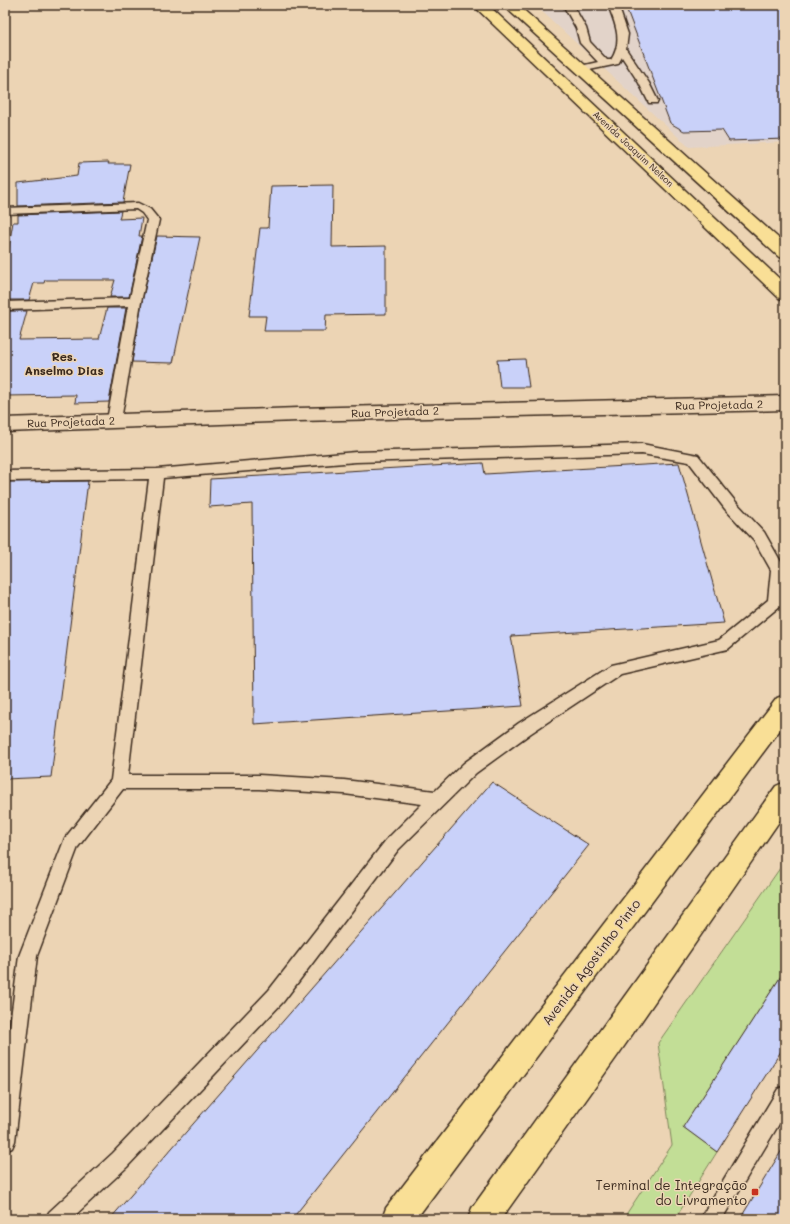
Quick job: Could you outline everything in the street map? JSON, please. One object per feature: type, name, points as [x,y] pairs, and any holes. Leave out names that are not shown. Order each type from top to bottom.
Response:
[{"type":"main road","name":"Avenida Joaquim Nelson","points":[[480,5],[785,294]]},
{"type":"main road","points":[[510,5],[785,253]]},
{"type":"main road","name":"Avenida Agostinho Pinto","points":[[397,1219],[785,705]]},
{"type":"main road","points":[[483,1219],[613,1038],[785,793]]},
{"type":"street","name":"Rua Projetada 2","points":[[5,425],[114,420],[785,403]]},
{"type":"lane","points":[[568,5],[581,28],[585,43],[604,64]]},
{"type":"lane","points":[[580,69],[614,62],[622,50],[625,40],[614,5]]},
{"type":"lane","points":[[622,50],[654,101]]},
{"type":"lane","points":[[5,211],[138,206],[146,211],[153,220],[135,302],[114,420]]},
{"type":"lane","points":[[5,306],[135,302]]},
{"type":"lane","points":[[5,476],[156,474],[356,458],[642,449],[693,458],[730,505],[759,536],[778,570],[775,602],[723,645],[616,669],[524,728],[470,768],[392,845],[276,996],[120,1160],[56,1219]]},
{"type":"lane","points":[[5,1141],[28,956],[71,843],[118,782],[156,474]]},
{"type":"lane","points":[[118,782],[267,782],[344,787],[438,799]]},
{"type":"lane","points":[[710,1219],[785,1096]]},
{"type":"shaded area","points":[[535,5],[785,5],[785,142],[689,147]]},
{"type":"green space","points":[[785,861],[785,970],[684,1127],[717,1152],[675,1219],[623,1219],[672,1145],[658,1043]]},
{"type":"building","points":[[625,5],[785,5],[785,139],[729,141],[722,130],[684,131],[670,123]]},
{"type":"building","points":[[109,162],[108,164],[130,164],[123,202],[18,206],[18,183],[77,176],[79,163]]},
{"type":"building","points":[[333,185],[332,247],[386,246],[386,314],[326,315],[325,331],[264,331],[266,316],[249,316],[260,228],[268,228],[271,186]]},
{"type":"building","points":[[121,211],[119,219],[142,218],[139,236],[142,236],[129,297],[110,297],[115,280],[45,280],[44,283],[34,283],[29,300],[5,300],[5,270],[13,222],[18,222],[18,215]]},
{"type":"building","points":[[157,236],[200,237],[173,363],[132,362],[142,302]]},
{"type":"building","points":[[107,308],[126,308],[109,402],[75,403],[76,395],[5,396],[5,311],[27,311],[19,340],[99,339]]},
{"type":"building","points":[[525,359],[529,387],[500,387],[497,360]]},
{"type":"building","points":[[483,463],[485,474],[679,463],[724,623],[511,636],[523,706],[254,724],[252,504],[209,507],[210,479]]},
{"type":"building","points":[[88,481],[51,777],[5,779],[5,482]]},
{"type":"building","points":[[492,782],[589,845],[292,1219],[110,1219]]},
{"type":"building","points":[[785,970],[785,1045],[717,1152],[683,1127]]},
{"type":"building","points":[[785,1145],[785,1219],[740,1219]]},
{"type":"place","name":"Terminal de Integração do Livramento","points":[[755,1192]]},
{"type":"district","name":"Res. Anselmo Dias","points":[[64,364]]}]
